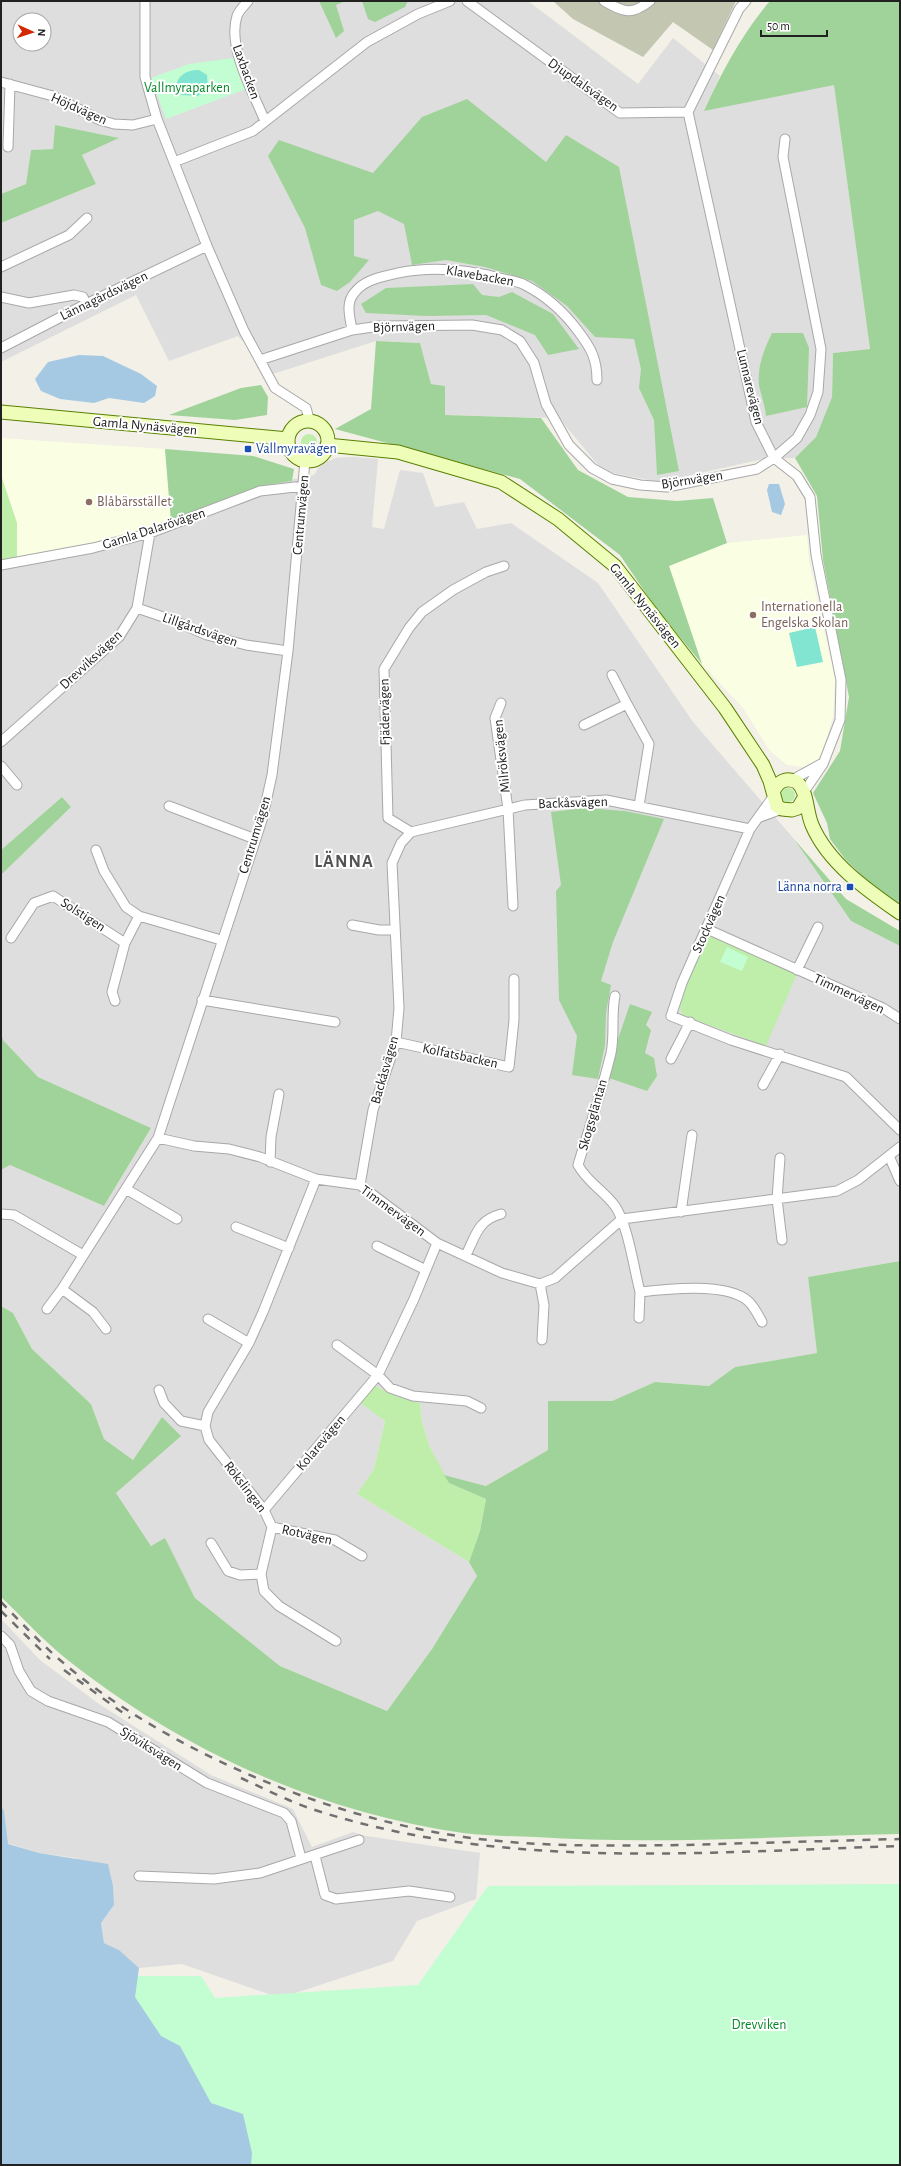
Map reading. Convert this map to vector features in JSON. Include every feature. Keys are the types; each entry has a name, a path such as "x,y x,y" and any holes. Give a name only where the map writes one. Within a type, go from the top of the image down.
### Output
{"street":[{"path":"145,1 145,77 157,119 207,246 244,331 275,388 306,408 310,422"},
{"name":"Laxbacken","path":"248,1 237,14 233,34 240,58 265,121"},
{"path":"174,162 254,131 367,42 418,14 450,1"},
{"name":"Djupdalsvägen","path":"467,1 620,113 688,112"},
{"path":"604,1 623,12 639,10 650,1"},
{"path":"688,112 739,8 746,1"},
{"path":"5,83 8,147"},
{"name":"Höjdvägen","path":"5,83 53,96 100,120 114,124 133,125 157,119"},
{"name":"Lunnarevägen","path":"688,112 756,422 774,458 797,476 810,497 816,555 841,680 840,720 823,764 804,795"},
{"name":"Björnvägen","path":"260,360 352,330 380,326 472,325 502,330 520,341 534,363 546,404 569,445 592,468 612,479 640,485 667,487 757,469 774,458 797,438 810,415 818,392 821,349 783,157 785,139"},
{"path":"1,267 69,235 87,218"},
{"name":"Lännagårdsvägen","path":"1,348 86,304 207,246"},
{"name":"Klavebacken","path":"352,330 348,306 354,293 365,283 419,269 447,268 484,274 522,284 549,301 568,318 588,344 597,365 597,380"},
{"path":"1,297 29,303 74,295 83,297 86,304"},
{"name":"Gamla Nynäsvägen","path":"1,412 288,440"},
{"path":"304,422 310,422 316,424 325,432 327,445 320,458 305,461 298,459 292,454 288,440 293,428 304,422"},
{"name":"Gamla Nynäsvägen","path":"327,445 398,452 501,482 558,520 615,566 725,708 752,748 768,776 777,806 787,810 812,825"},
{"name":"Centrumvägen","path":"47,1309 62,1289 158,1138 221,940 262,820 272,775 288,651 304,486 305,461"},
{"name":"Gamla Dalarövägen","path":"1,565 93,548 150,533 260,491 304,486"},
{"name":"Drevviksvägen","path":"1,742 119,637 137,608 150,533"},
{"name":"Fjädervägen","path":"411,832 388,818 384,669 409,628 422,612 453,590 486,572 504,566"},
{"name":"Lillgårdsvägen","path":"137,608 172,620 207,635 246,645 288,651"},
{"path":"612,675 649,744 639,806"},
{"name":"Milröksvägen","path":"500,704 495,718 508,809"},
{"path":"584,725 627,704"},
{"name":"Gamla Nynäsvägen","path":"752,748 789,780 802,786 812,825 827,850 855,880 900,913"},
{"path":"773,795 775,786 823,764"},
{"path":"1,766 17,785"},
{"name":"Stockvägen","path":"773,795 760,817 750,830 682,983 671,1016 690,1022 731,1040 780,1054 846,1077 900,1130"},
{"path":"760,817 798,808 804,795"},
{"name":"Backåsvägen","path":"360,1185 373,1110 396,1042 399,1008 394,930 392,863 401,843 411,832 525,805 606,800 750,830"},
{"path":"169,806 255,839"},
{"path":"508,809 513,906"},
{"path":"96,850 104,871 126,907 139,916 221,940"},
{"name":"Solstigen","path":"11,938 23,923 34,903 53,896 124,943"},
{"path":"115,1001 112,992 124,943 139,916"},
{"path":"352,925 379,930 394,930"},
{"name":"Timmervägen","path":"797,970 818,927"},
{"name":"Timmervägen","path":"707,929 883,1008 900,1019"},
{"name":"Kolfatsbacken","path":"396,1042 509,1067 514,1020 514,978"},
{"name":"Skogsgläntan","path":"615,996 612,1010 614,1031 611,1053 578,1165 583,1176 615,1206 622,1220 640,1292 640,1318"},
{"path":"202,1000 335,1022"},
{"path":"672,1059 690,1022"},
{"path":"763,1085 780,1054"},
{"path":"270,1162 271,1137 279,1094"},
{"path":"681,1212 692,1134"},
{"name":"Timmervägen","path":"158,1138 188,1145 229,1149 316,1179 360,1185 437,1243 466,1255 502,1273 540,1284"},
{"path":"542,1340 544,1305 540,1284 555,1278 622,1220 842,1189 858,1180 900,1147"},
{"path":"889,1156 900,1181"},
{"path":"780,1158 777,1199 782,1240"},
{"path":"159,1390 164,1403 182,1421 205,1426 208,1412 249,1343 316,1179"},
{"path":"126,1189 176,1219"},
{"path":"1,1214 14,1215 83,1255"},
{"path":"466,1255 481,1224 489,1217 501,1214"},
{"path":"236,1227 289,1248"},
{"name":"Kolarevägen","path":"264,1510 378,1375 437,1243"},
{"path":"377,1246 426,1270"},
{"path":"640,1292 694,1287 732,1294 748,1301 762,1322"},
{"path":"62,1289 93,1312 106,1328"},
{"path":"208,1319 249,1343"},
{"path":"337,1345 378,1375 390,1388 413,1396 467,1401 481,1408"},
{"name":"Rökslingan","path":"205,1426 209,1440 264,1510 272,1527 261,1574 264,1591 279,1606 336,1641"},
{"name":"Rotvägen","path":"272,1527 335,1540 362,1556"},
{"path":"211,1544 228,1571 240,1575 261,1574"},
{"name":"Sjöviksvägen","path":"1,1636 10,1645 19,1671 31,1691 48,1701 108,1722 207,1783 284,1813 291,1821 301,1858"},
{"path":"140,1876 214,1879 260,1873 301,1858 315,1856 359,1840"},
{"path":"315,1856 325,1895 336,1899 409,1891 450,1897"}],"shaded area":[{"path":"1,1 528,1 638,84 673,38 720,76 704,111 834,84 870,349 833,353 832,397 816,437 795,458 763,459 660,482 603,471 559,418 445,415 445,386 431,384 420,343 376,341 273,374 238,336 169,361 136,295 1,362 1,223 96,184 82,155 118,138 55,125 53,149 31,150 26,184 1,194"},
{"path":"553,1 736,1 713,50 673,22 643,57 573,19"},
{"path":"79,355 103,356 141,374 157,386 155,396 144,403 109,398 94,403 60,399 41,391 35,379 48,362"},
{"name":"Blåbärsstället","path":"1,438 165,449 171,522 144,533 17,558 17,523 1,475"},
{"name":"LÄNNA","path":"352,457 378,459 372,527 384,529 400,470 423,473 435,507 464,502 477,529 511,523 598,583 693,722 794,839 851,921 900,946 900,1261 808,1277 817,1353 735,1367 709,1386 655,1382 612,1401 548,1401 548,1450 486,1486 444,1475 429,1445 422,1422 420,1403 395,1396 374,1385 360,1402 385,1421 374,1469 357,1494 469,1562 477,1576 432,1649 387,1711 280,1666 195,1598 165,1539 151,1546 116,1493 180,1436 162,1417 133,1460 104,1439 91,1404 32,1349 13,1313 1,1306 1,1170 10,1165 104,1206 151,1128 38,1077 3,1040 1,1031 1,875 71,807 62,797 1,850 1,560 40,555 171,522 260,486 314,475 319,467 336,458"},
{"path":"769,484 779,484 785,504 781,515 772,512 767,490"},
{"name":"Internationella Engelska Skolan","path":"807,535 809,561 835,680 833,717 820,759 803,767 787,765 770,751 743,708 702,664 669,566 727,543"},
{"path":"1,1619 40,1660 99,1704 211,1775 293,1809 312,1847 353,1832 366,1836 480,1853 476,1899 417,1921 393,1961 280,1998 182,1964 139,1968 119,1950 104,1943 101,1923 114,1905 76,1858 39,1853 7,1843 4,1811 1,1805"},
{"path":"1,1805 4,1811 8,1844 39,1853 108,1864 113,1886 114,1905 101,1923 104,1943 119,1950 139,1968 135,1997 161,2036 180,2046 211,2103 243,2114 252,2153 251,2165 1,2165"}],"green space":[{"path":"319,1 346,1 336,5 344,31 336,38"},
{"path":"362,1 408,1 405,7 375,22 368,19"},
{"path":"770,1 900,1 900,906 868,882 845,859 830,839 827,823 813,793 840,751 849,697 823,560 817,496 795,458 816,437 832,397 833,353 870,349 834,85 704,111 733,53 750,26"},
{"name":"Vallmyraparken","path":"233,58 246,89 166,119 151,78 189,64"},
{"path":"199,70 207,75 208,88 198,96 181,95 176,88 178,80 187,72"},
{"path":"467,99 546,162 566,135 619,167 679,471 657,475 654,420 639,388 641,369 634,339 595,337 567,306 532,281 485,267 446,260 412,265 404,224 378,211 354,220 354,256 369,260 350,282 337,291 321,285 305,228 268,156 279,140 373,173 422,117"},
{"path":"55,125 119,138 82,155 96,184 1,223 1,194 26,184 31,150 53,149"},
{"path":"473,284 482,295 499,297 512,292 553,314 579,349 548,355 535,335 486,315 427,316 366,313 361,304 386,288"},
{"path":"772,333 803,333 809,348 807,407 766,416 759,385 759,372 764,352"},
{"path":"376,341 420,343 431,384 445,386 445,415 541,418 578,470 628,497 677,501 713,498 727,543 669,566 702,664 655,607 620,555 520,479 335,429 371,409"},
{"path":"261,385 268,397 267,415 235,420 169,415 241,388"},
{"path":"309,434 316,439 317,442 312,449 309,450 302,445 301,442 306,435"},
{"path":"165,449 253,456 294,469 292,481 260,486 171,522"},
{"path":"1,475 17,523 17,558 1,560"},
{"path":"815,627 823,662 797,667 789,633"},
{"path":"785,788 791,788 795,792 795,798 791,802 785,802 781,798 781,792"},
{"path":"62,797 71,807 1,875 1,850"},
{"path":"585,808 625,811 664,819 613,942 601,981 611,985 606,1013 605,1045 598,1079 572,1075 577,1036 559,1000 556,891 561,885 551,812"},
{"path":"794,839 846,899 900,931 900,946 851,921"},
{"path":"709,933 797,974 766,1046 682,1015 678,999"},
{"path":"727,947 748,957 742,971 720,962"},
{"path":"630,1004 652,1012 646,1025 651,1030 645,1053 654,1058 657,1076 647,1091 609,1078 618,1039"},
{"path":"1,1031 3,1040 38,1077 151,1128 104,1206 10,1165 1,1170"},
{"path":"900,1261 900,1834 672,1840 500,1836 463,1833 409,1823 355,1810 252,1772 202,1748 154,1720 108,1690 64,1657 1,1597 1,1306 13,1313 32,1349 91,1404 104,1439 133,1460 162,1417 181,1436 116,1493 151,1546 165,1538 195,1598 280,1666 387,1711 432,1649 477,1576 469,1562 480,1531 486,1499 449,1483 444,1475 486,1486 548,1450 548,1401 612,1401 655,1382 709,1386 735,1367 817,1353 808,1277"},
{"path":"374,1385 395,1396 420,1403 422,1422 429,1445 449,1483 486,1499 480,1531 469,1562 357,1494 374,1469 385,1421 359,1402"},
{"name":"Drevviken","path":"900,1884 900,2165 1,2165 131,1976 201,1976 215,1998 418,1985 488,1886"}],"railway":[{"path":"1,1602 45,1646 79,1676 142,1720 187,1745 232,1767 288,1791 375,1819 434,1832 518,1843 600,1846 900,1839"},
{"path":"1,1611 50,1659"},
{"path":"64,1670 130,1718"},
{"path":"241,1778 306,1807 386,1829 458,1842 531,1850 605,1853 679,1853 900,1846"}],"place":[{"name":"Vallmyravägen","path":"248,449"},
{"name":"Blåbärsstället","path":"89,502"},
{"name":"Internationella Engelska Skolan","path":"753,615"},
{"name":"Länna norra","path":"850,887"}],"district":[{"name":"LÄNNA","path":"344,862"}]}
